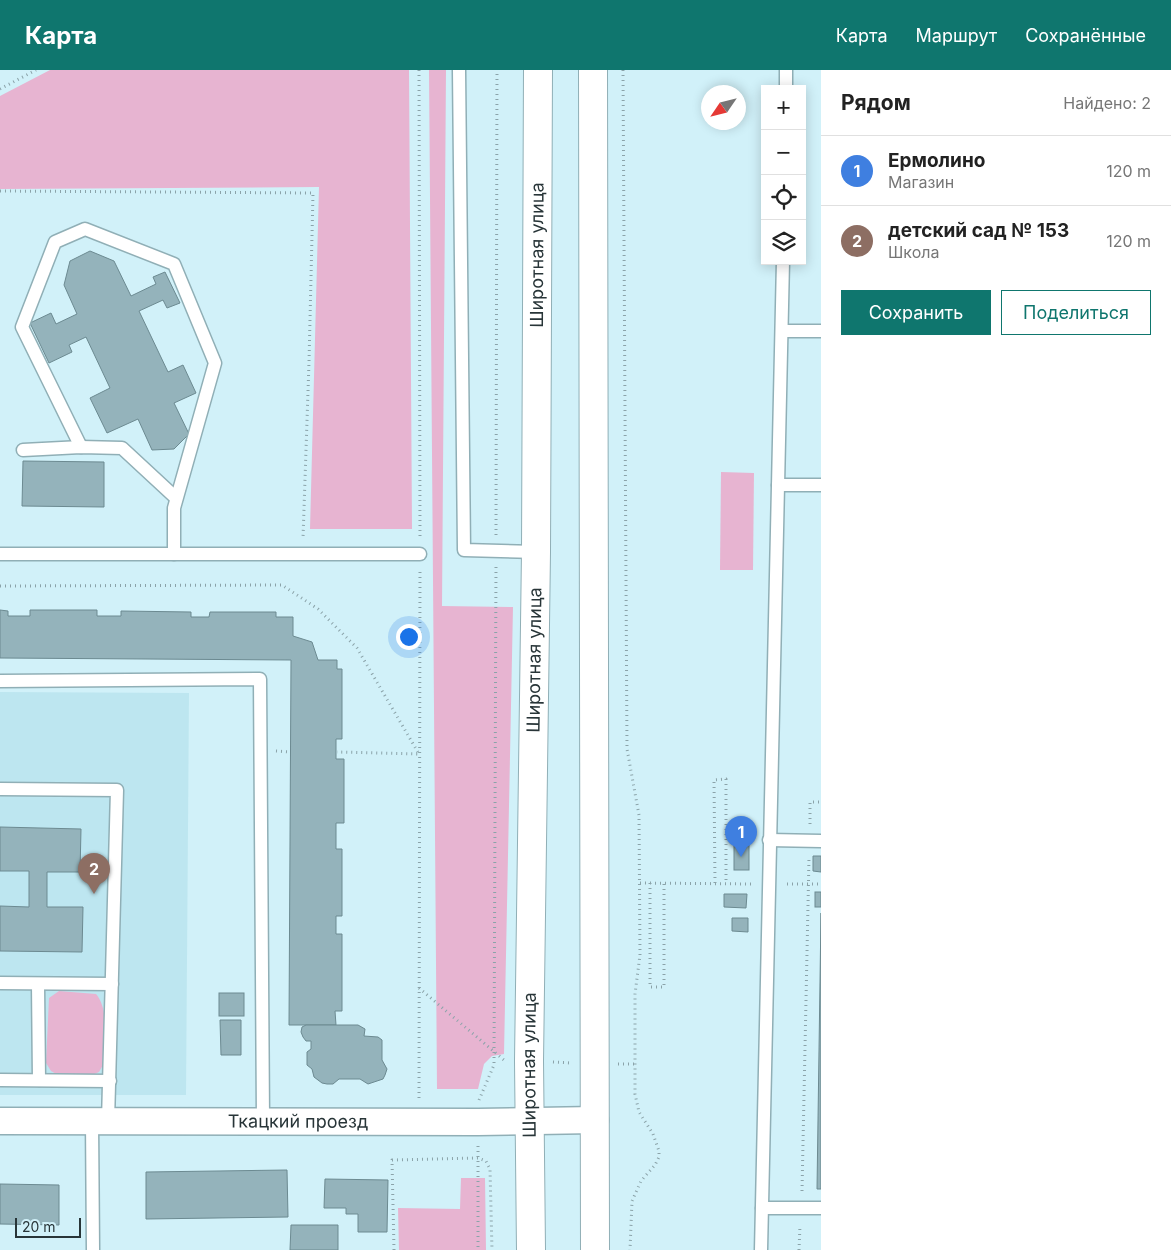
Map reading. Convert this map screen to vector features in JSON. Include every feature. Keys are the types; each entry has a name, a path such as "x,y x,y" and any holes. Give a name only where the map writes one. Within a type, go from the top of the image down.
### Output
{"main road":[{"name":"Широтная улица","path":"530,1250 538,70"},
{"path":"593,70 595,1250"}],"street":[{"name":"Ткацкий проезд","path":"0,1121 595,1120"}],"lane":[{"path":"459,70 464,550 536,552"},
{"path":"786,70 786,85"},
{"path":"80,447 22,327 55,242 85,229 174,264 215,363 176,498 174,508 174,554"},
{"path":"761,1250 783,265"},
{"path":"782,331 821,331"},
{"path":"23,450 80,447 122,448 176,498"},
{"path":"778,485 821,485"},
{"path":"0,554 420,554"},
{"path":"0,681 260,679 263,1120"},
{"path":"0,789 117,790 110,1081 100,1121 93,1250"},
{"path":"769,840 821,842"},
{"path":"0,983 112,984"},
{"path":"38,984 39,1080"},
{"path":"0,1080 110,1081"},
{"path":"762,1208 821,1208"}],"path":[{"path":"0,89 36,70"},
{"path":"419,70 419,1102"},
{"path":"478,1102 494,1065 497,70"},
{"path":"623,70 627,749 639,815 640,884 640,955 635,994 635,1094 639,1112 653,1134 659,1151 659,1157 655,1165 641,1181 632,1201 630,1250"},
{"path":"0,191 313,193 302,554"},
{"path":"0,586 282,584 318,609 357,648 420,754"},
{"path":"337,752 420,754"},
{"path":"640,884 726,883 726,780 714,780 715,883"},
{"path":"650,883 650,987 664,987 664,884"},
{"path":"799,1250 808,884"},
{"path":"419,988 504,1060 512,1061"},
{"path":"394,1250 392,1160 478,1158 486,1161 490,1169 492,1250"},
{"path":"478,1158 478,1250"}],"shaded area":[{"path":"50,70 409,70 412,529 310,529 319,187 0,189 0,96"},
{"path":"429,70 446,70 442,606 513,607 504,1054 492,1056 484,1064 478,1089 437,1089"},
{"path":"721,472 754,473 753,570 720,570"},
{"path":"0,692 189,693 186,1095 0,1095"},
{"path":"59,991 96,994 100,1001 105,1018 105,1028 103,1065 99,1072 92,1075 58,1075 51,1071 46,1063 49,998"},
{"path":"461,1178 485,1178 486,1250 399,1250 398,1208 460,1209"}],"building":[{"path":"90,251 114,261 131,296 156,284 153,277 165,272 180,303 167,308 163,300 139,311 168,372 183,365 196,393 174,403 189,434 174,449 152,450 138,419 107,433 90,398 110,388 86,337 69,345 72,352 49,363 30,323 51,313 56,324 77,314 64,285 70,261"},
{"path":"23,461 104,462 104,507 22,506"},
{"path":"0,610 8,611 8,616 30,616 30,610 97,610 97,616 121,616 121,611 191,612 191,617 209,617 210,612 276,612 276,617 293,617 293,636 312,642 318,660 337,660 337,669 342,669 342,739 336,739 336,759 344,759 344,823 336,823 336,849 342,849 342,916 336,916 336,934 342,934 342,1011 335,1011 336,1025 289,1025 291,660 0,658"},
{"path":"0,827 81,829 80,872 47,872 47,907 83,907 82,952 0,951 0,906 29,907 29,871 0,871"},
{"path":"734,844 749,844 749,870 734,870"},
{"path":"813,856 821,856 821,872 813,871"},
{"path":"815,892 821,892 821,907 815,907"},
{"path":"724,894 747,894 746,908 724,907"},
{"path":"821,913 821,1189 817,1189"},
{"path":"732,918 748,918 748,932 732,931"},
{"path":"219,993 244,993 244,1016 219,1016"},
{"path":"220,1020 241,1020 241,1055 221,1055"},
{"path":"306,1025 358,1025 365,1029 364,1036 378,1037 382,1040 382,1060 387,1069 383,1079 368,1084 360,1079 339,1079 333,1084 322,1083 314,1077 312,1069 307,1065 307,1052 311,1049 311,1041 306,1041 301,1032 302,1027"},
{"path":"287,1170 288,1217 146,1219 146,1172"},
{"path":"325,1179 388,1180 387,1232 358,1232 358,1214 346,1214 346,1208 324,1208"},
{"path":"0,1184 59,1185 59,1225 0,1224"},
{"path":"291,1225 338,1225 338,1250 290,1250"}],"place":[{"name":"Ермолино","path":"741,857"},
{"name":"детский сад № 153","path":"94,894"}]}
